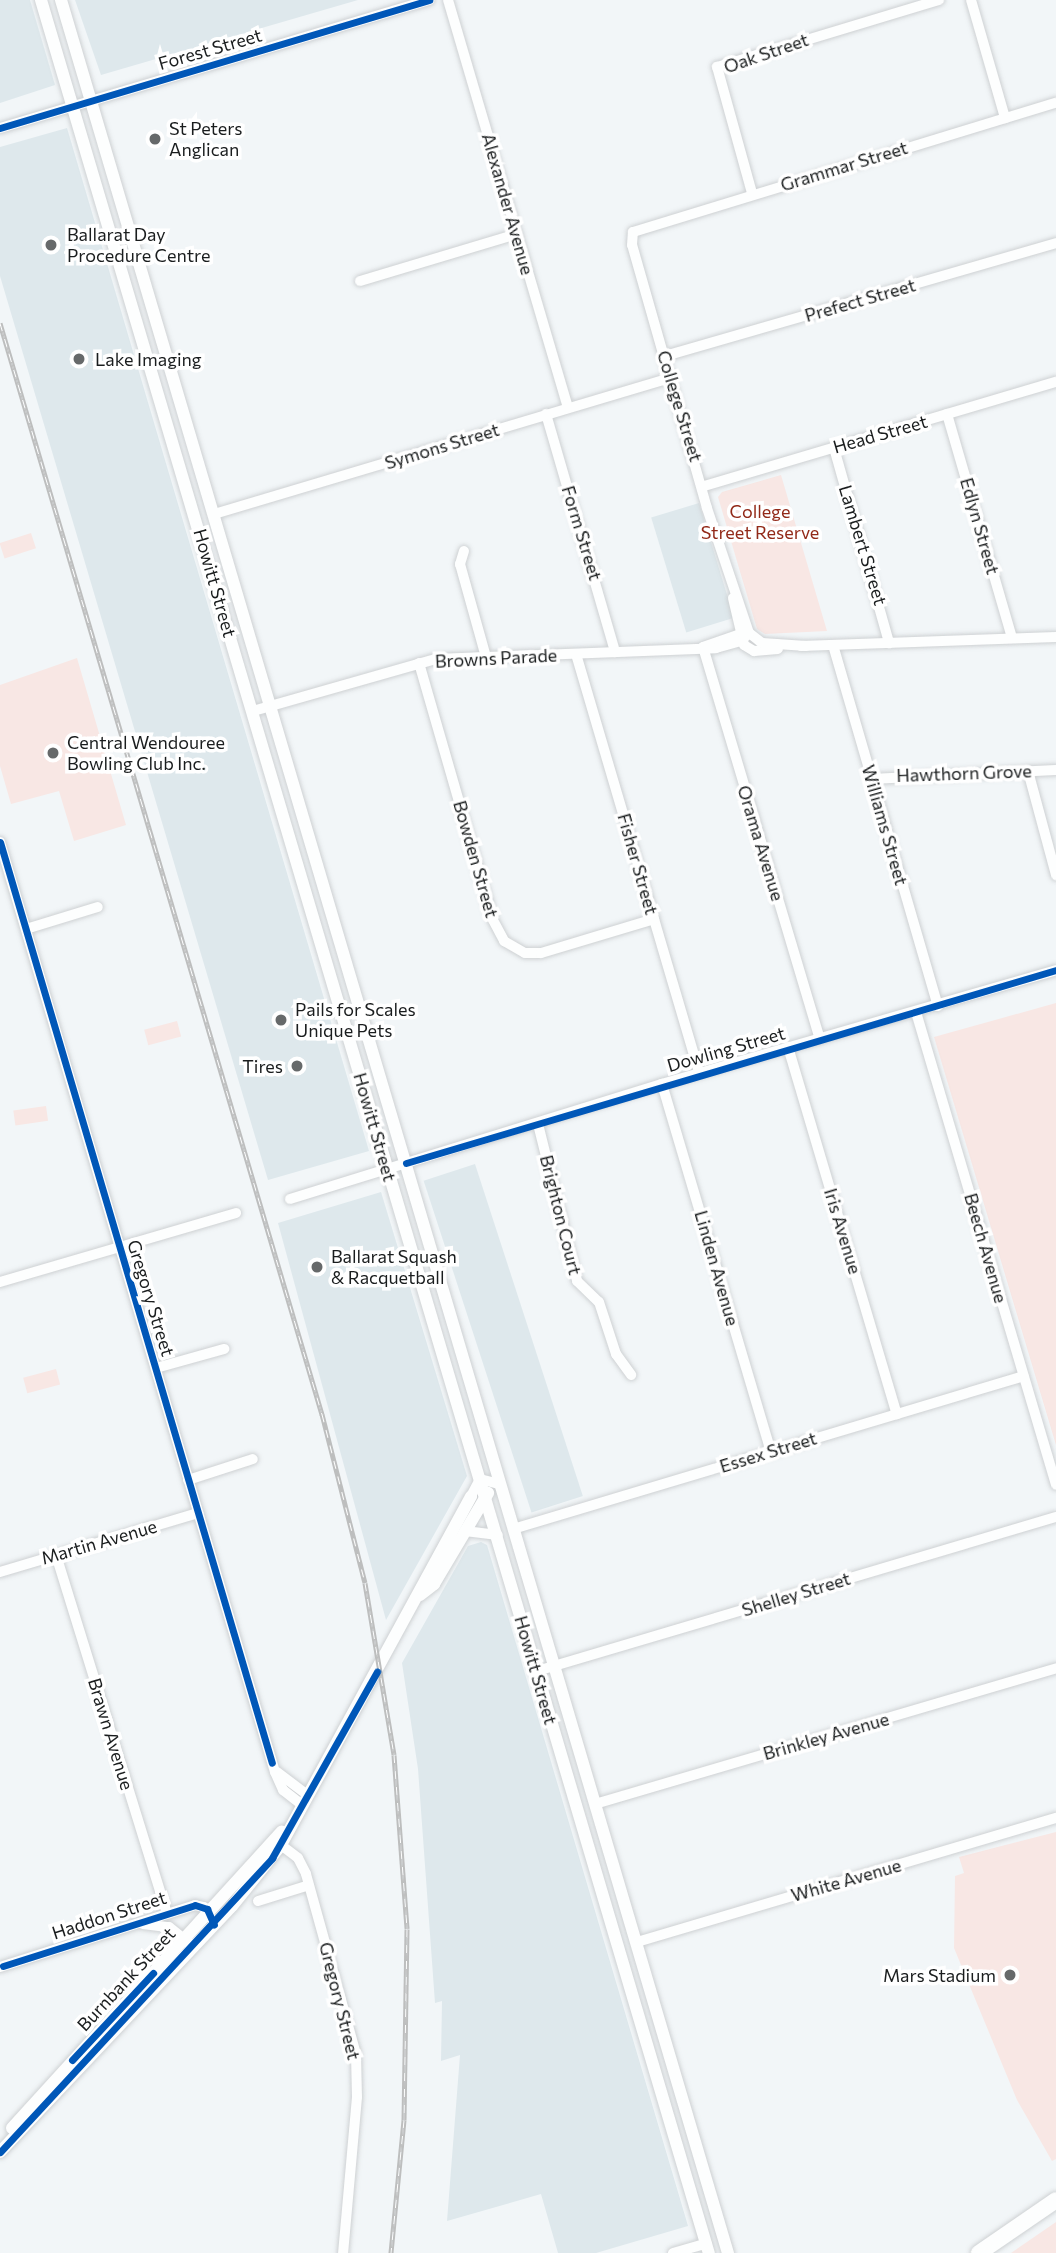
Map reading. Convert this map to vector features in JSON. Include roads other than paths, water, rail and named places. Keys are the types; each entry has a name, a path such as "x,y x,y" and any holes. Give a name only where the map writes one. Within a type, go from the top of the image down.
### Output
{"highway":[{"path":"979,2253 1056,2200"}],"main road":[{"name":"Howitt Street","path":"41,0 708,2248"},
{"name":"Howitt Street","path":"61,0 727,2253"},
{"path":"449,1371 465,1366"},
{"name":"Burnbank Street","path":"420,1595 434,1584 485,1496 499,1483"},
{"name":"Burnbank Street","path":"0,2141 281,1845 420,1595 471,1496"},
{"name":"Burnbank Street","path":"212,1919 304,1800"},
{"name":"Burnbank Street","path":"0,2152 189,1943"}],"street":[{"name":"Forest Street","path":"0,128 429,0"},
{"name":"Alexander Avenue","path":"448,0 568,408"},
{"name":"Oak Street","path":"752,193 714,66 939,0"},
{"path":"971,0 1005,118"},
{"name":"Grammar Street","path":"633,232 752,193 1056,103"},
{"name":"College Street","path":"633,232 632,245 704,486 743,636"},
{"path":"360,281 516,234"},
{"name":"Prefect Street","path":"665,356 1056,243"},
{"name":"Symons Street","path":"214,514 671,378"},
{"name":"Head Street","path":"704,486 1056,382"},
{"name":"Form Street","path":"546,414 615,652"},
{"name":"Edlyn Street","path":"947,414 1012,638"},
{"name":"Lambert Street","path":"834,448 888,643"},
{"path":"464,551 460,564 486,657"},
{"path":"743,636 754,651 806,646 1056,637"},
{"name":"Browns Parade","path":"253,711 419,663 486,657 704,647 743,636"},
{"name":"Williams Street","path":"833,645 938,1006"},
{"name":"Orama Avenue","path":"704,647 820,1038"},
{"name":"Fisher Street","path":"576,654 699,1073"},
{"name":"Bowden Street","path":"419,663 493,920 504,941 525,953 541,953 654,919"},
{"name":"Hawthorn Grove","path":"871,779 1056,770"},
{"path":"1028,771 1056,875"},
{"name":"Gregory Street","path":"0,842 272,1763 281,1787 304,1800"},
{"path":"26,929 98,907"},
{"name":"Dowling Street","path":"290,1199 662,1084 1056,970"},
{"name":"Beech Avenue","path":"916,1012 1056,1485"},
{"name":"Iris Avenue","path":"788,1047 897,1414"},
{"name":"Linden Avenue","path":"662,1084 771,1452"},
{"name":"Brighton Court","path":"538,1124 577,1281 598,1301 616,1354 631,1374"},
{"path":"0,1282 236,1213"},
{"path":"156,1368 224,1349"},
{"name":"Essex Street","path":"513,1529 1024,1376"},
{"path":"188,1480 253,1459"},
{"path":"480,1479 499,1483"},
{"name":"Burnbank Street","path":"471,1496 480,1479"},
{"name":"Martin Avenue","path":"0,1572 198,1514"},
{"name":"Shelley Street","path":"537,1671 1056,1517"},
{"path":"465,1531 498,1535"},
{"name":"Brawn Avenue","path":"56,1555 167,1913"},
{"name":"Brinkley Avenue","path":"596,1804 1056,1668"},
{"name":"White Avenue","path":"637,1942 1056,1818"},
{"name":"Gregory Street","path":"281,1845 298,1858 309,1885 349,2020 357,2067 343,2253"},
{"path":"258,1901 309,1885"},
{"name":"Haddon Street","path":"1,1966 197,1905 212,1919"},
{"name":"Haddon Street","path":"133,1925 169,1927 189,1943"},
{"path":"673,2253 708,2248"}],"railway":[{"path":"0,323 322,1414 365,1583 394,1755 407,1929 404,2120 391,2253"}],"place":[{"name":"St Peters Anglican","path":"155,139"},
{"name":"Ballarat Day Procedure Centre","path":"51,245"},
{"name":"Lake Imaging","path":"79,359"},
{"name":"Central Wendouree Bowling Club Inc.","path":"53,753"},
{"name":"Pails for Scales Unique Pets","path":"281,1020"},
{"name":"Tires","path":"297,1066"},
{"name":"Ballarat Squash & Racquetball","path":"317,1267"},
{"name":"Mars Stadium","path":"1010,1975"}],"park label":[{"name":"College Street Reserve","path":"760,522"}]}
